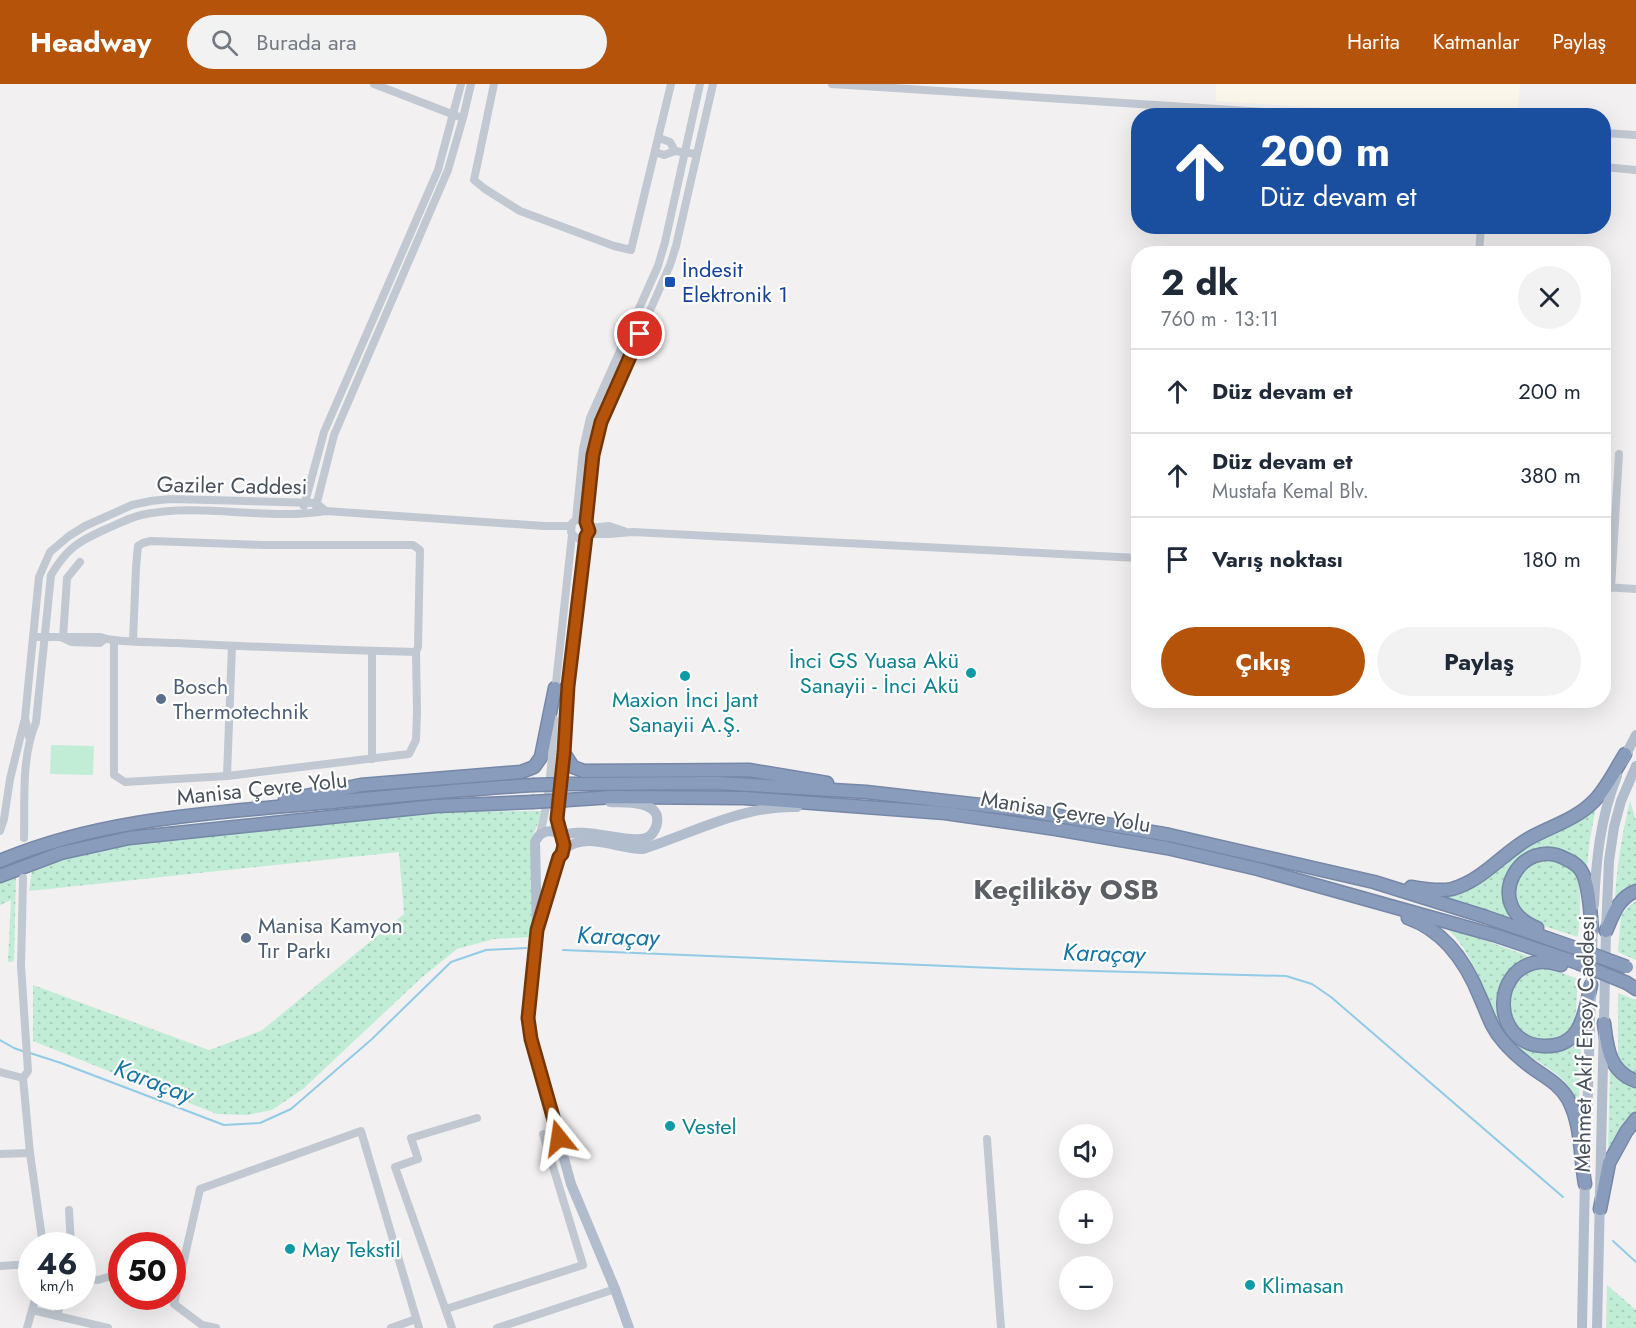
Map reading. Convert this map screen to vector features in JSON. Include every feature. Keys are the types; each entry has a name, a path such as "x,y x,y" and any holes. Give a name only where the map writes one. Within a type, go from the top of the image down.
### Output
{"highway":[{"path":"214,813 362,785 521,772 534,766 542,758 555,688"},
{"path":"564,753 573,766 584,771 749,770 825,782 866,792"},
{"path":"1374,882 1387,882 1429,890 1450,889 1466,883 1512,849 1581,813 1596,799 1625,754"},
{"name":"Manisa Çevre Yolu","path":"0,861 27,850 84,833 128,824 214,813 428,792 533,785 717,783 866,792 1024,810 1169,835 1374,882 1578,949"},
{"name":"Manisa Çevre Yolu","path":"0,876 61,853 153,835 436,806 613,797 744,798 945,813 1167,848 1258,868 1494,934 1578,963 1633,987"},
{"path":"1592,929 1586,886 1582,872 1574,863 1549,853 1528,859 1519,867 1512,879 1509,892 1510,902 1514,912 1527,924 1564,939 1578,949 1633,969"},
{"path":"1606,931 1620,902 1636,891"},
{"path":"1369,900 1392,912 1420,922 1439,935 1454,950 1470,972 1489,1021 1502,1040 1518,1057 1554,1082 1567,1097 1577,1119 1585,1184"},
{"path":"1578,963 1562,965 1547,961 1536,962 1523,968 1511,978 1505,990 1503,1006 1506,1020 1514,1033 1524,1041 1551,1046 1563,1043 1573,1037 1580,1025 1591,985"},
{"path":"1604,1023 1611,1059 1619,1071 1627,1078 1636,1081"},
{"path":"1599,1209 1609,1163 1636,1119"}],"main road":[{"name":"Mehmet Akif Ersoy Caddesi","path":"1581,1328 1596,859 1609,795 1625,754 1636,735"},
{"name":"Mehmet Akif Ersoy Caddesi","path":"1597,1328 1609,861 1621,801 1636,766"},
{"path":"561,836 567,833 591,832 643,840 650,836 655,828 656,813 650,807 641,804 583,800"},
{"path":"536,851 542,859 550,861 571,844 582,840 643,849 742,814 768,808 860,808"},
{"path":"537,930 564,845 561,836 553,831 540,834 535,842 537,930 528,1018 531,1039 571,1184 629,1328"},
{"path":"1584,1208 1599,1209"}],"street":[{"path":"374,84 463,118"},
{"path":"303,514 304,502 324,432 438,170 461,84"},
{"path":"315,513 334,435 448,170 471,84"},
{"path":"494,84 474,180 520,211 614,246 631,250 671,84"},
{"path":"540,834 546,813 551,770 555,688 583,448 590,418 658,266 667,231 680,151 700,84"},
{"path":"561,836 557,819 568,686 587,530 593,455 601,422 676,246 713,84"},
{"path":"832,84 1200,108"},
{"path":"1611,133 1636,135"},
{"path":"658,138 670,142 680,151"},
{"path":"655,152 664,155 680,151 696,154"},
{"path":"1611,168 1636,170"},
{"path":"1611,564 1619,454"},
{"name":"Gaziler Caddesi","path":"30,738 25,718 39,577 50,552 69,536 85,526 132,505 170,499 304,502 316,503 326,511"},
{"name":"Gaziler Caddesi","path":"24,838 25,773 30,738 36,722 51,575 61,557 84,538 138,516 177,511 303,514 326,511 572,528"},
{"path":"572,528 581,520 587,530 609,534 625,531 1131,558"},
{"path":"572,528 580,539 587,530"},
{"path":"114,640 114,775 125,782 227,776 410,754 417,740 416,652 418,647 420,549 412,545 264,545 151,541 143,543 138,546 136,567 134,641"},
{"path":"63,638 67,578 80,562"},
{"path":"1611,587 1636,589"},
{"path":"33,637 100,637 114,640 232,646 416,652"},
{"path":"227,776 232,646"},
{"path":"372,651 372,759"},
{"path":"0,831 25,718"},
{"path":"23,878 21,966 26,1032 30,1154 41,1232"},
{"path":"0,1072 26,1075"},
{"path":"453,1328 395,1167 417,1159 411,1138 477,1118"},
{"path":"216,1328 202,1325 174,1304 200,1189 361,1131 419,1328"},
{"path":"446,1309 583,1265 543,1134"},
{"path":"987,1140 1001,1328"},
{"path":"0,1154 30,1154"},
{"path":"69,1210 70,1232"},
{"path":"0,1266 18,1265"},
{"path":"96,1280 108,1277"},
{"path":"497,1328 615,1289"},
{"path":"27,1328 32,1310 108,1328"},
{"path":"57,1316 59,1310"},
{"path":"391,1328 416,1319"}],"shaded area":[{"path":"1216,84 1520,84 1518,108 1328,108 1216,101"}],"green space":[{"path":"51,745 94,746 93,775 50,774"},
{"path":"1630,801 1636,821 1636,886 1627,889 1615,898 1620,849"},
{"path":"1596,807 1587,867 1564,850 1551,848 1535,850 1505,898 1512,920 1438,895 1471,888 1511,853 1578,822"},
{"path":"543,811 532,838 536,897 530,937 494,939 457,949 421,978 303,1089 272,1110 247,1115 217,1114 33,1041 33,985 209,1050 261,1031 404,914 399,852 29,891 32,870 65,859 137,843 435,812"},
{"path":"1552,859 1569,865 1579,882 1578,937 1534,923 1515,905 1516,885 1520,871 1531,863"},
{"path":"16,874 14,960 8,962 11,900 0,905 0,883"},
{"path":"1636,901 1636,960 1618,952 1621,916"},
{"path":"1445,926 1531,957 1517,966 1500,990 1520,1043 1571,1043 1581,1036 1579,1104 1561,1078 1521,1050 1505,1034 1496,1019 1470,959"},
{"path":"1545,966 1578,979 1573,1024 1561,1036 1542,1040 1525,1035 1518,1028 1512,1019 1510,998 1513,988 1527,971"},
{"path":"1618,993 1636,1000 1636,1075 1630,1073 1618,1058"},
{"path":"1610,1070 1624,1082 1636,1087 1636,1111 1617,1136 1608,1153"},
{"path":"1607,1285 1636,1310 1636,1328 1606,1328"}],"waterway":[{"name":"Karaçay","path":"30,1053 224,1125 260,1123 291,1109 372,1039 451,962 486,950 526,948"},
{"name":"Karaçay","path":"563,950 1020,969 1286,976 1312,984 1331,997 1563,1197"},
{"name":"Karaçay","path":"0,1040 25,1052"},
{"name":"Karaçay","path":"1613,1241 1636,1262"}],"place":[{"name":"İndesit Elektronik 1","path":"670,282"},
{"name":"İnci GS Yuasa Akü Sanayii - İnci Akü","path":"971,673"},
{"name":"Maxion İnci Jant Sanayii A.Ş.","path":"685,676"},
{"name":"Bosch Thermotechnik","path":"161,699"},
{"name":"Manisa Kamyon Tır Parkı","path":"246,938"},
{"name":"Vestel","path":"670,1126"},
{"name":"May Tekstil","path":"290,1249"},
{"name":"Klimasan","path":"1250,1285"}],"district":[{"name":"Keçiliköy OSB","path":"1066,889"}],"route":[{"path":"559,1138 531,1039 528,1018 532,973 537,930 559,857 564,849 557,819 568,686 586,536 589,531 586,522 593,455 601,422 640,334"}]}
